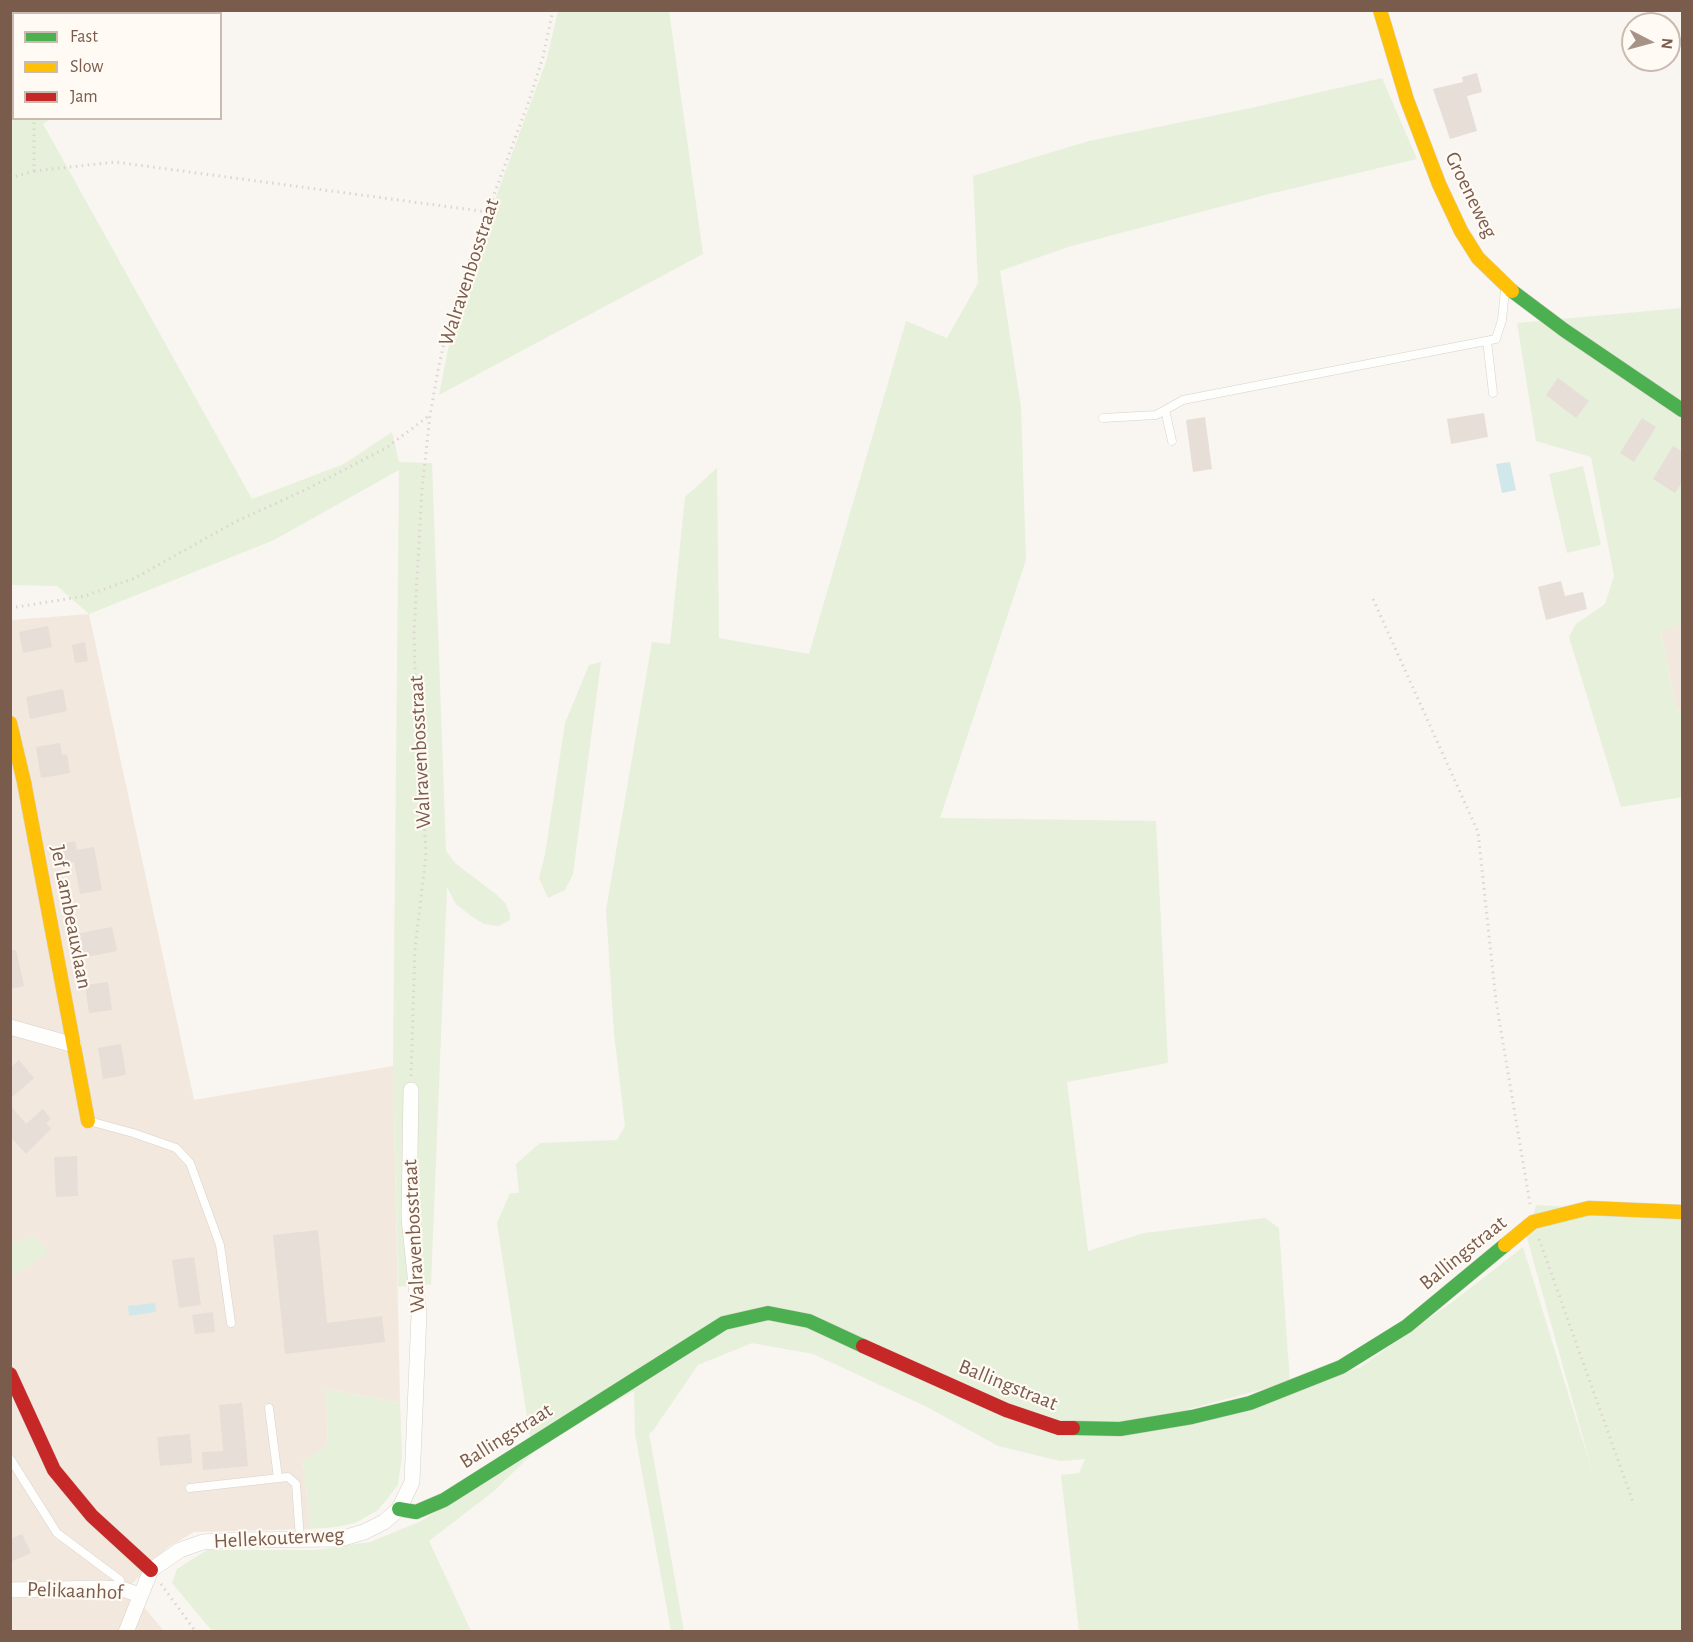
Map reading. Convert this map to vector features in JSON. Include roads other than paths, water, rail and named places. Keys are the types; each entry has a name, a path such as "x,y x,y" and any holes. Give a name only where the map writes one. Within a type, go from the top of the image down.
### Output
{"street":[{"name":"Groeneweg","path":"1380,10 1407,100 1439,184 1461,231 1478,258 1505,285 1564,330 1683,410"},
{"name":"Jef Lambeauxlaan","path":"10,723 88,1120"},
{"path":"10,1026 74,1045"},
{"name":"Walravenbosstraat","path":"399,1509 412,1482 419,1314 409,1218 411,1090"},
{"name":"Ballingstraat","path":"399,1509 416,1512 444,1500 724,1323 768,1313 809,1321 1006,1410 1059,1428 1120,1429 1192,1417 1250,1403 1341,1367 1407,1326 1533,1222 1588,1208 1683,1212"},
{"path":"10,1374 54,1470 92,1516 151,1570 126,1632"},
{"name":"Hellekouterweg","path":"151,1570 180,1550 203,1542 340,1539 364,1532 384,1522 399,1509"},
{"name":"Pelikaanhof","path":"10,1590 122,1589 140,1595"}],"lane":[{"path":"1103,418 1156,415 1183,400 1496,339 1502,320 1505,285"},
{"path":"1488,341 1494,393"},
{"path":"1166,410 1172,441"},
{"path":"88,1120 176,1148 190,1163 220,1245 231,1323"},
{"path":"269,1408 278,1478"},
{"path":"11,1460 57,1533 120,1580 122,1589"},
{"path":"190,1488 288,1477 296,1484 300,1539"}],"water":[{"path":"1510,462 1516,490 1502,493 1496,464"},
{"path":"155,1303 156,1312 129,1316 128,1306"}]}
